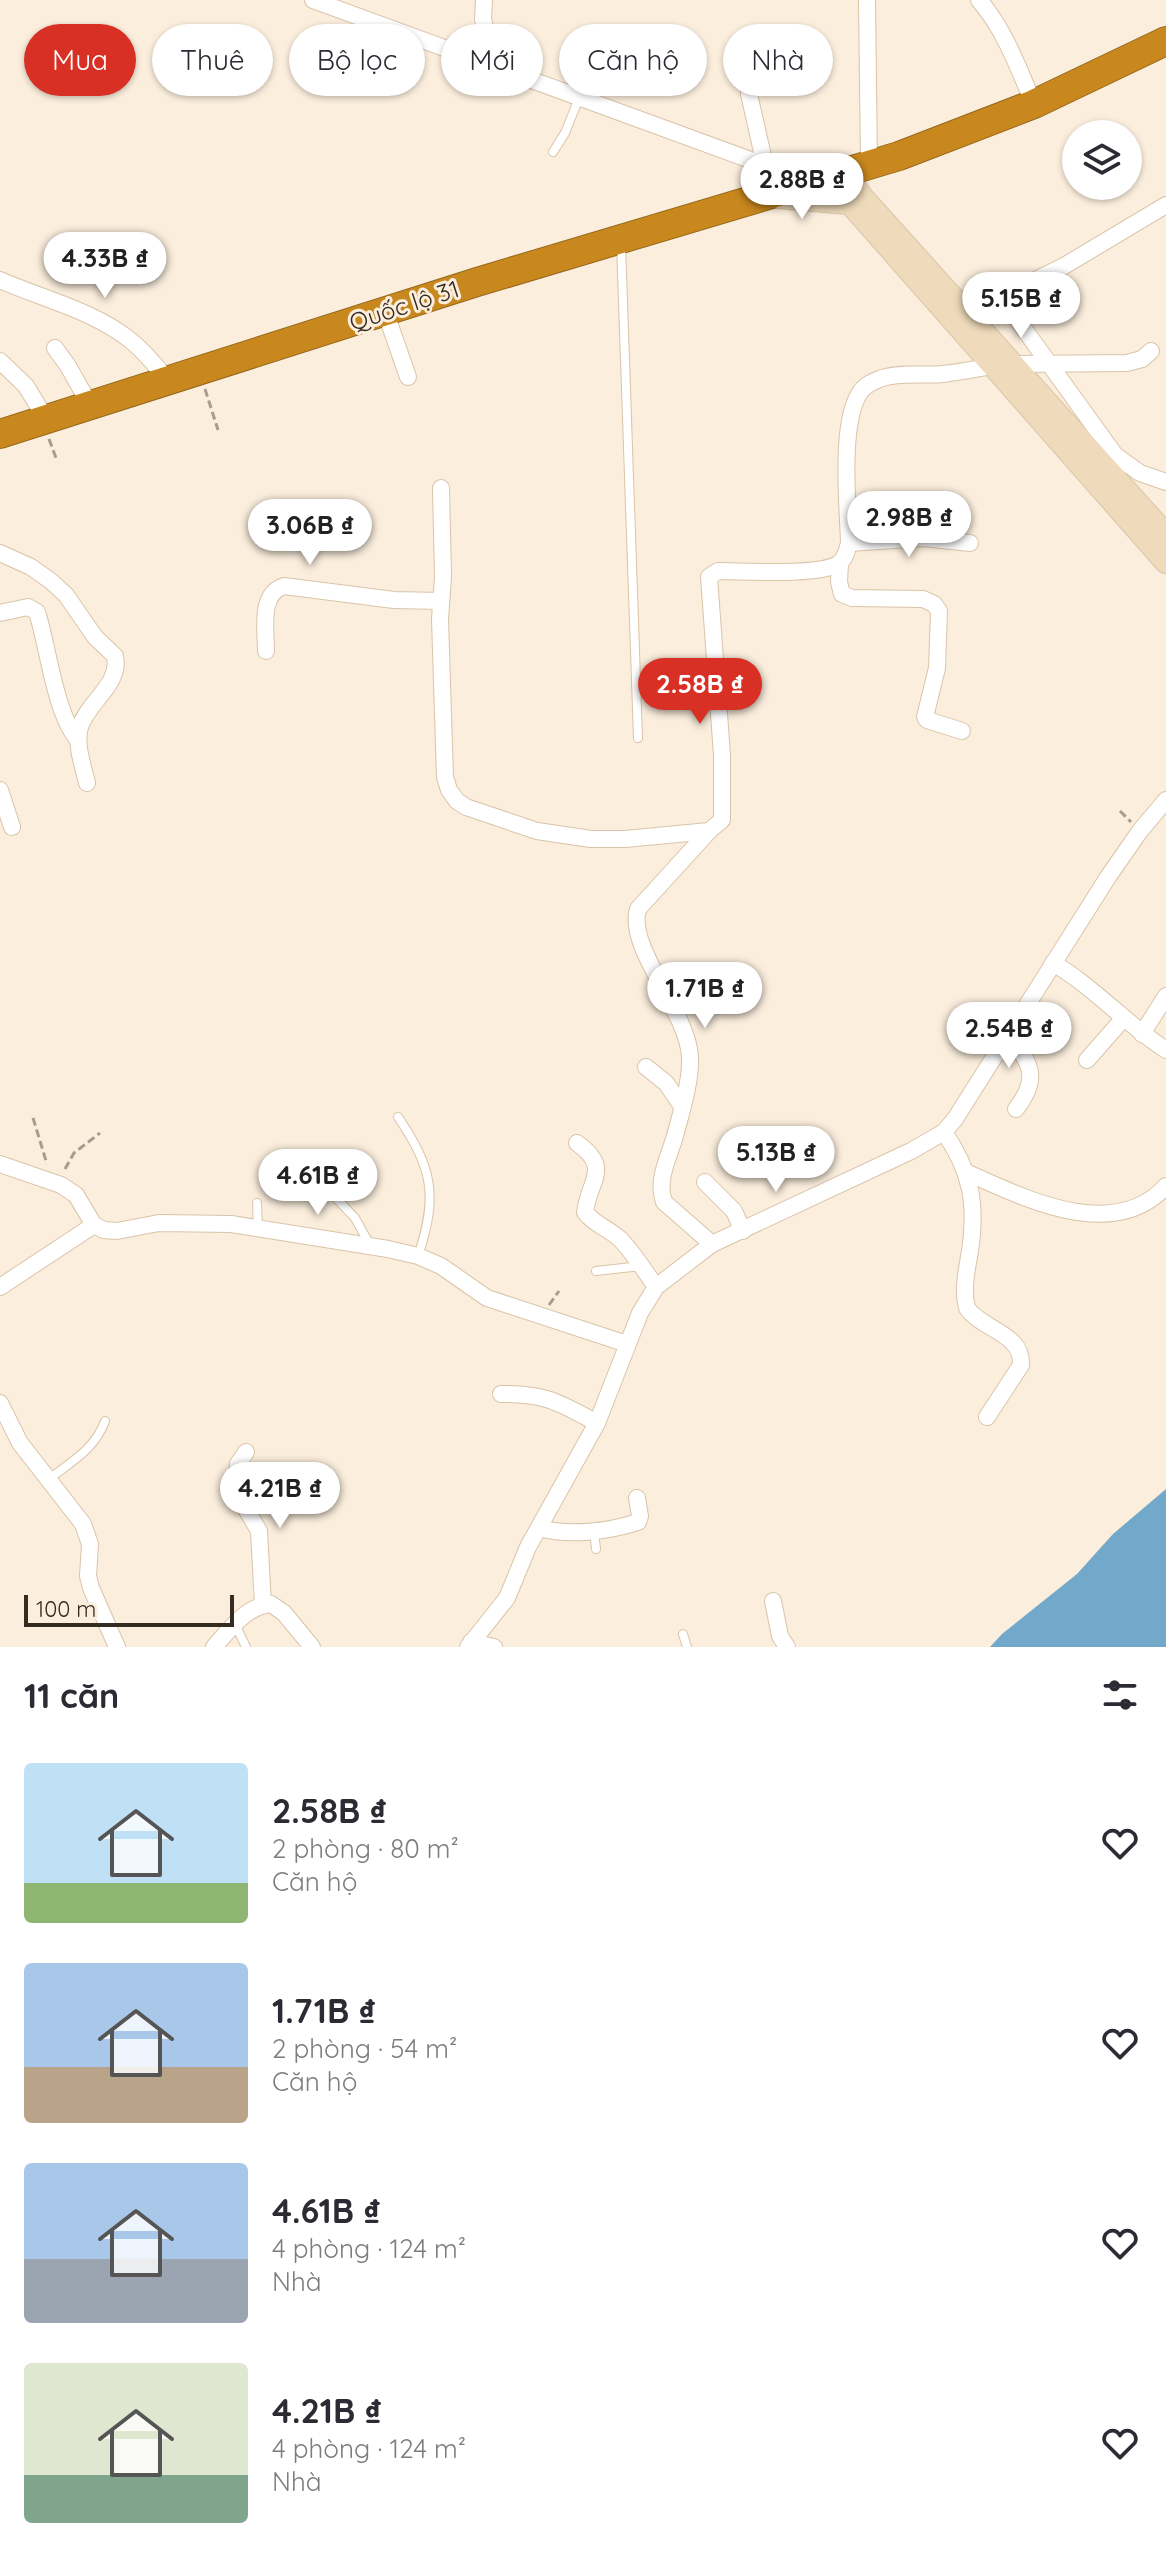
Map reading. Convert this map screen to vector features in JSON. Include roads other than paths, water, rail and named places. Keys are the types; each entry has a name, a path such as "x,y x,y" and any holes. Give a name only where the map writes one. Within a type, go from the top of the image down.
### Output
{"highway":[{"name":"Quốc lộ 31","path":"1,429 46,419 385,311 899,156 1034,104 1166,41"}],"street":[{"path":"313,0 441,46"},
{"path":"867,0 837,174 855,200 1002,365 1166,562"},
{"path":"979,0 993,16 1034,104"},
{"path":"481,2 484,24"},
{"path":"543,84 765,165 837,174"},
{"path":"749,96 765,165"},
{"path":"855,200 871,178 899,156"},
{"path":"761,196 855,200"},
{"path":"1166,205 1064,266 1001,297 1115,455 1140,473 1166,482"},
{"path":"0,280 113,328 140,349 168,380"},
{"path":"385,311 408,377"},
{"path":"55,348 90,405"},
{"path":"712,1244 664,1202 661,1192 690,1057 686,1037 639,939 635,919 638,909 722,820 722,755 709,577 718,571 792,571 829,568 840,563 849,543 846,453 854,406 861,390 884,377 1049,362 1127,363 1142,359 1151,351"},
{"path":"0,361 26,386 46,419"},
{"path":"1002,365 1166,535"},
{"path":"441,488 445,777 457,801 466,807 537,831 591,839 709,831"},
{"path":"849,543 924,538 970,543"},
{"path":"0,553 31,567 52,582 66,595 95,637 115,656 115,674 84,719 78,740 87,783"},
{"path":"840,563 842,594 852,598 923,599 934,604 939,611 937,668 925,717 962,731"},
{"path":"266,651 269,597 274,589 284,586 394,600 441,601"},
{"path":"0,613 28,607 37,612 63,710 78,740"},
{"path":"0,790 12,827"},
{"path":"469,1645 507,1598 528,1547 597,1423 640,1313 656,1287 712,1244 911,1151 944,1132 1140,831 1166,800"},
{"path":"1053,963 1073,975 1123,1019 1166,1050"},
{"path":"1142,1034 1166,996"},
{"path":"1087,1060 1123,1019"},
{"path":"1008,1034 1031,1069 1031,1083 1016,1109"},
{"path":"646,1067 666,1083 681,1105"},
{"path":"944,1132 968,1173 972,1196 972,1237 965,1285 967,1308 982,1323 1009,1338 1022,1354 1021,1365 987,1417"},
{"path":"577,1143 595,1159 597,1171 585,1212 587,1217 605,1226 620,1239 656,1287"},
{"path":"0,1164 55,1182 76,1195 94,1225 104,1230 117,1231 159,1223 231,1224 418,1256 441,1266 487,1298 627,1344"},
{"path":"968,1173 1023,1196 1089,1215 1145,1205 1166,1186"},
{"path":"705,1182 734,1211 743,1231"},
{"path":"0,1287 94,1225"},
{"path":"501,1394 539,1395 597,1423"},
{"path":"0,1403 20,1443 88,1534 91,1588 117,1647"},
{"path":"246,1452 238,1464 237,1474 242,1502 259,1531 263,1605"},
{"path":"539,1528 556,1533 594,1531 638,1522 637,1498"},
{"path":"773,1601 780,1636 787,1647"},
{"path":"214,1647 235,1623 263,1605 271,1604 284,1613 312,1647"},
{"path":"469,1645 494,1647"}],"lane":[{"path":"553,152 580,97"},
{"path":"621,239 638,738"},
{"path":"398,1117 428,1172 431,1208 418,1256"},
{"path":"335,1197 355,1218 370,1246"},
{"path":"257,1203 258,1228"},
{"path":"596,1271 642,1266"},
{"path":"49,1479 92,1446 100,1437 105,1421"},
{"path":"594,1531 596,1549"},
{"path":"235,1623 246,1647"},
{"path":"683,1634 687,1647"}],"water":[{"path":"1166,1489 1166,1647 990,1647 1077,1574 1113,1534"}]}
